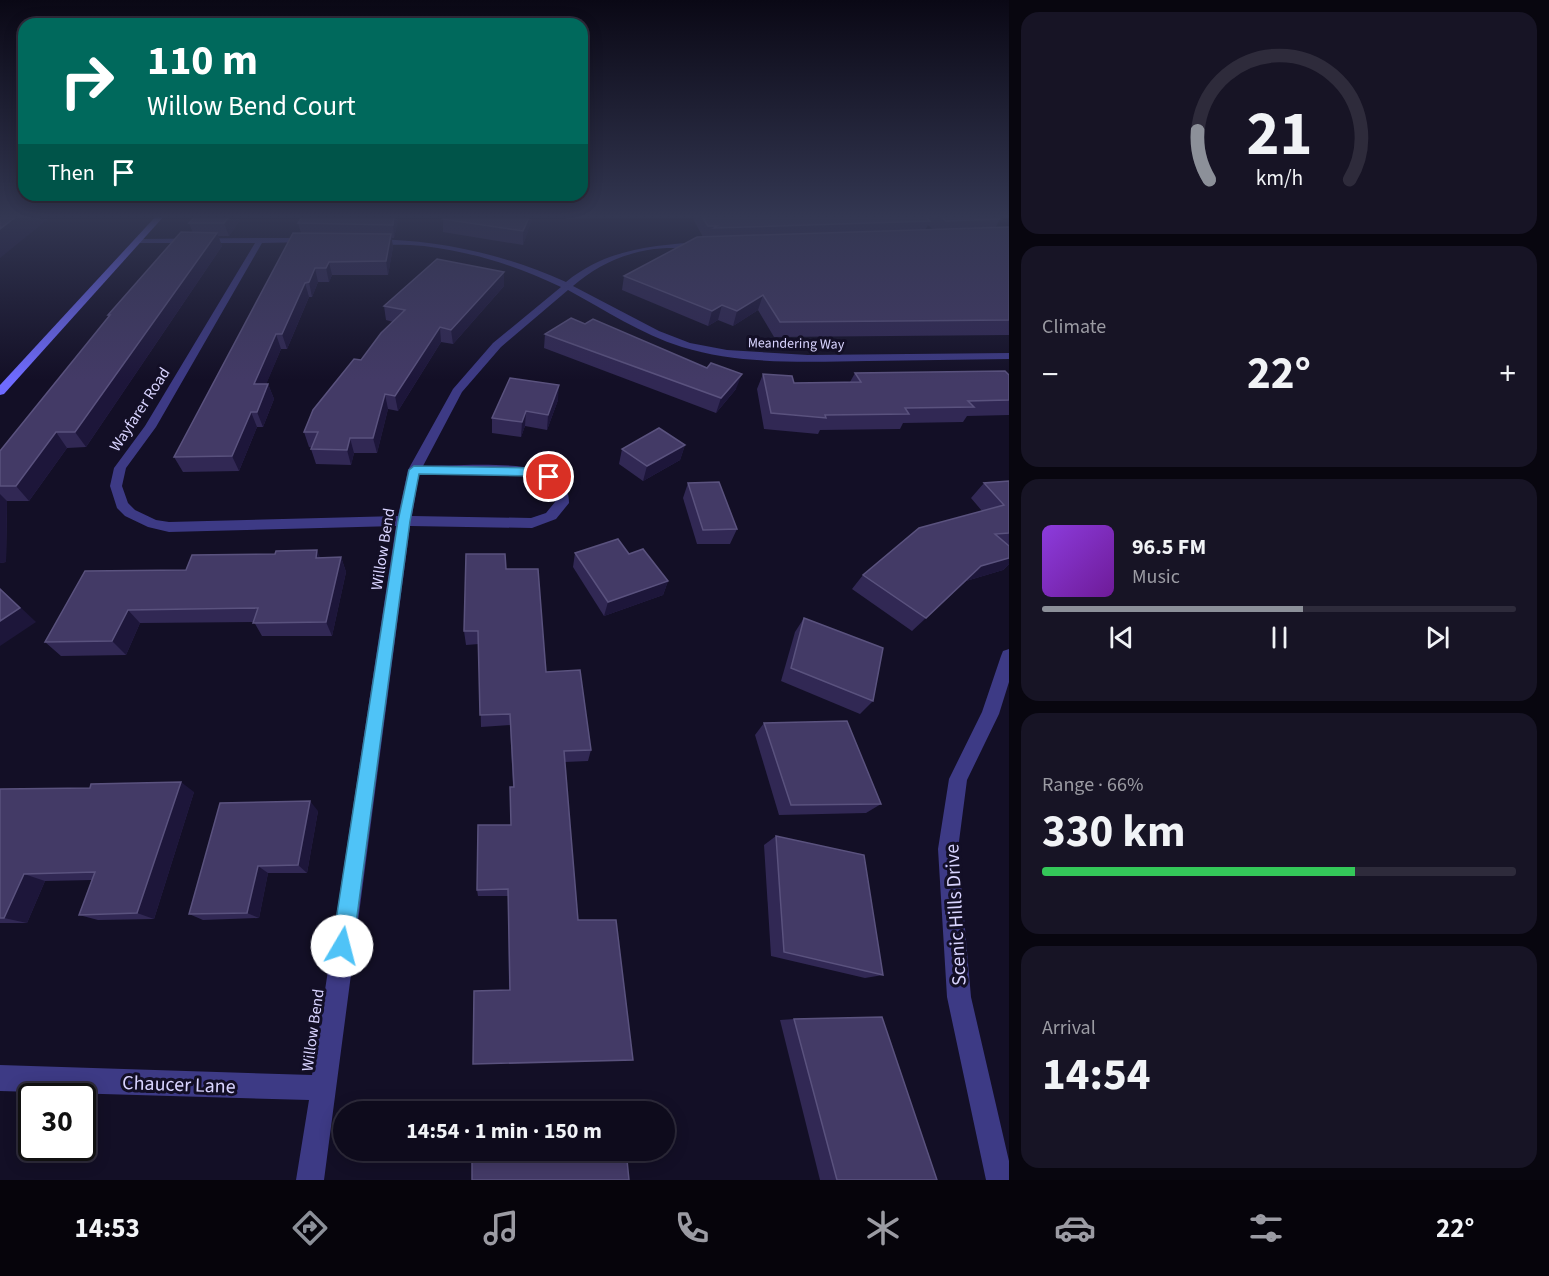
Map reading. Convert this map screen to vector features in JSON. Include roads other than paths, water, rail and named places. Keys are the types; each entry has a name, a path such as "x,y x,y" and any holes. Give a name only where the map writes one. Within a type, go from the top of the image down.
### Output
{"street":[{"path":"0,392 111,270"},
{"name":"Wayfarer Road","path":"243,270 150,427 120,468 116,486 119,500 130,513 153,524 169,528 404,521 532,523 551,516 562,503 561,490 556,482 536,472 414,470"},
{"name":"Meandering Way","path":"529,270 569,287 648,330 685,344 739,356 773,359 1009,356"},
{"name":"Willow Bend","path":"310,1180 404,521 414,470 448,404 474,369 497,345 587,270"},
{"name":"Scenic Hills Drive","path":"1000,1180 960,997 948,849 958,779 990,714 1009,656"},
{"name":"Chaucer Lane","path":"0,1078 322,1088"}]}
